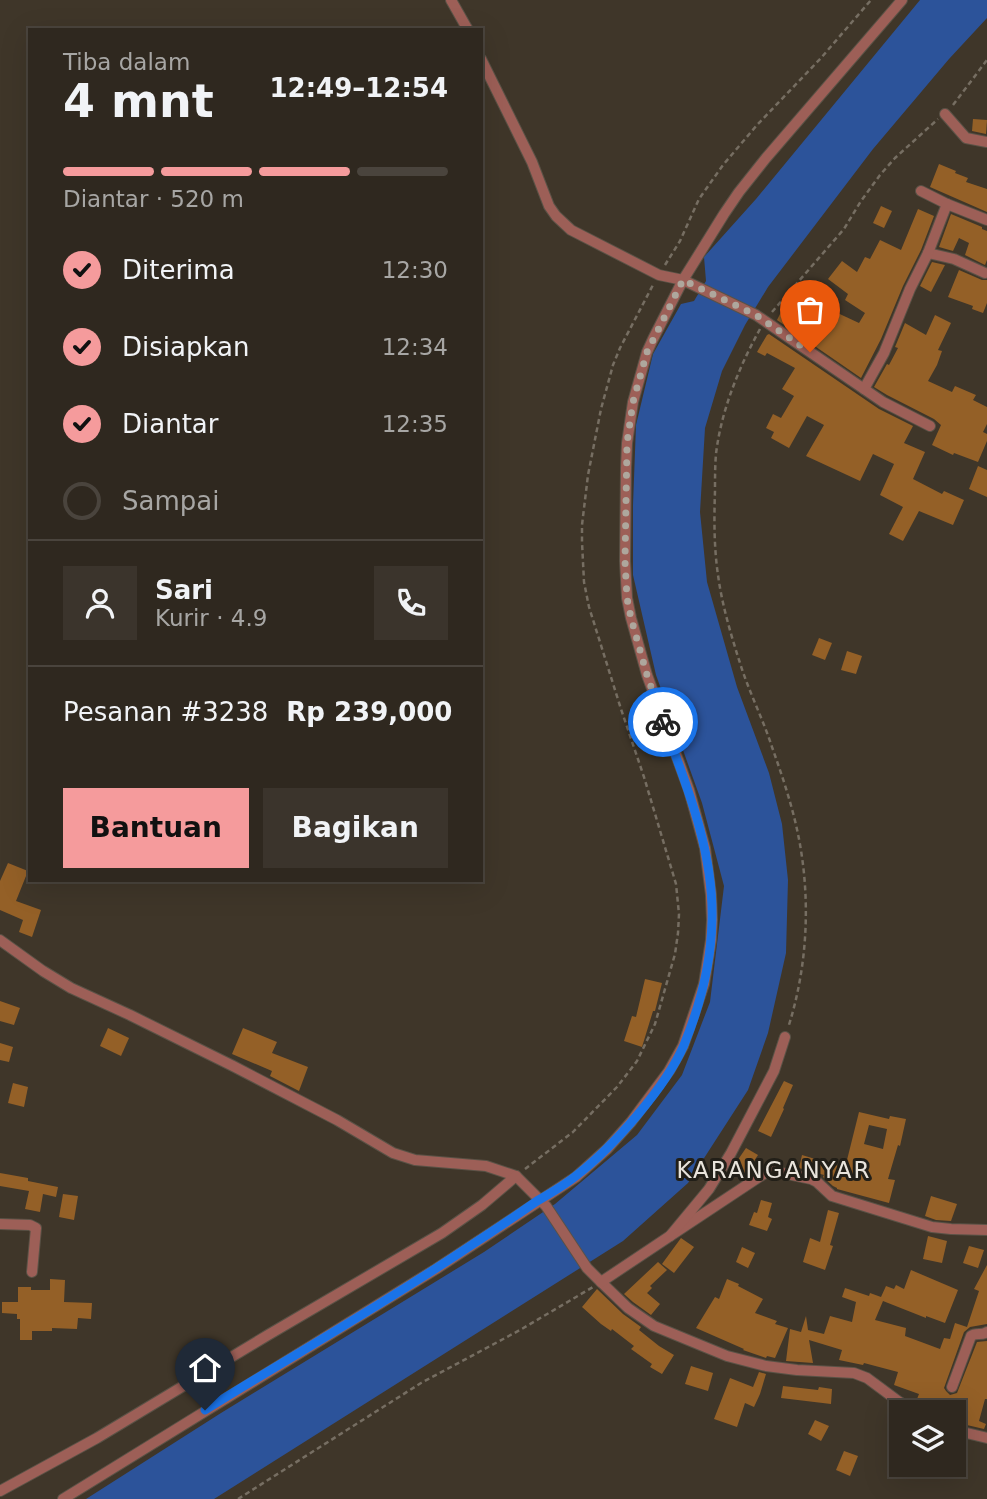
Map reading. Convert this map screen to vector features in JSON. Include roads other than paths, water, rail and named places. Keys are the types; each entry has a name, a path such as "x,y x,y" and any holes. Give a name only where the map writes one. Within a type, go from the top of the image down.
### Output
{"street":[{"path":"451,0 466,28"},
{"path":"63,1499 543,1203 607,1149 650,1098 683,1046 704,984 711,940 711,895 705,848 689,790 647,675 631,618 625,582 627,443 633,402 647,352 683,280 724,214 744,186 902,0"},
{"path":"483,63 531,162 549,206 571,230 659,275 683,280 760,318 883,402 930,426"},
{"path":"945,114 967,138 987,142"},
{"path":"921,191 987,220"},
{"path":"864,389 884,353 947,204"},
{"path":"928,253 954,259 985,273"},
{"path":"0,940 71,988 233,1066 337,1120 393,1153 415,1160 486,1166 516,1175 543,1203 587,1268 639,1317 670,1333 727,1356 765,1366 854,1373 867,1378 897,1400"},
{"path":"670,1236 709,1189 732,1153 774,1071 785,1037"},
{"path":"601,1282 765,1173 773,1171 811,1179 832,1196 932,1227 987,1230"},
{"path":"0,1491 97,1438 442,1233 482,1205 516,1175"},
{"path":"0,1224 30,1224 36,1228 32,1272"},
{"path":"952,1387 971,1336 987,1332"},
{"path":"966,1433 987,1438"}],"water":[{"path":"920,0 987,0 987,18 873,149 768,287 722,371 705,428 700,512 707,582 737,687 769,773 782,824 788,880 786,953 768,1033 748,1090 688,1183 623,1241 214,1499 86,1499 484,1252 555,1204 637,1135 682,1075 710,1002 724,886 702,803 656,675 633,575 636,425 653,354 681,304 694,301 706,281 704,257 756,199"}],"district":[{"name":"KARANGANYAR","path":"774,1170"}]}
